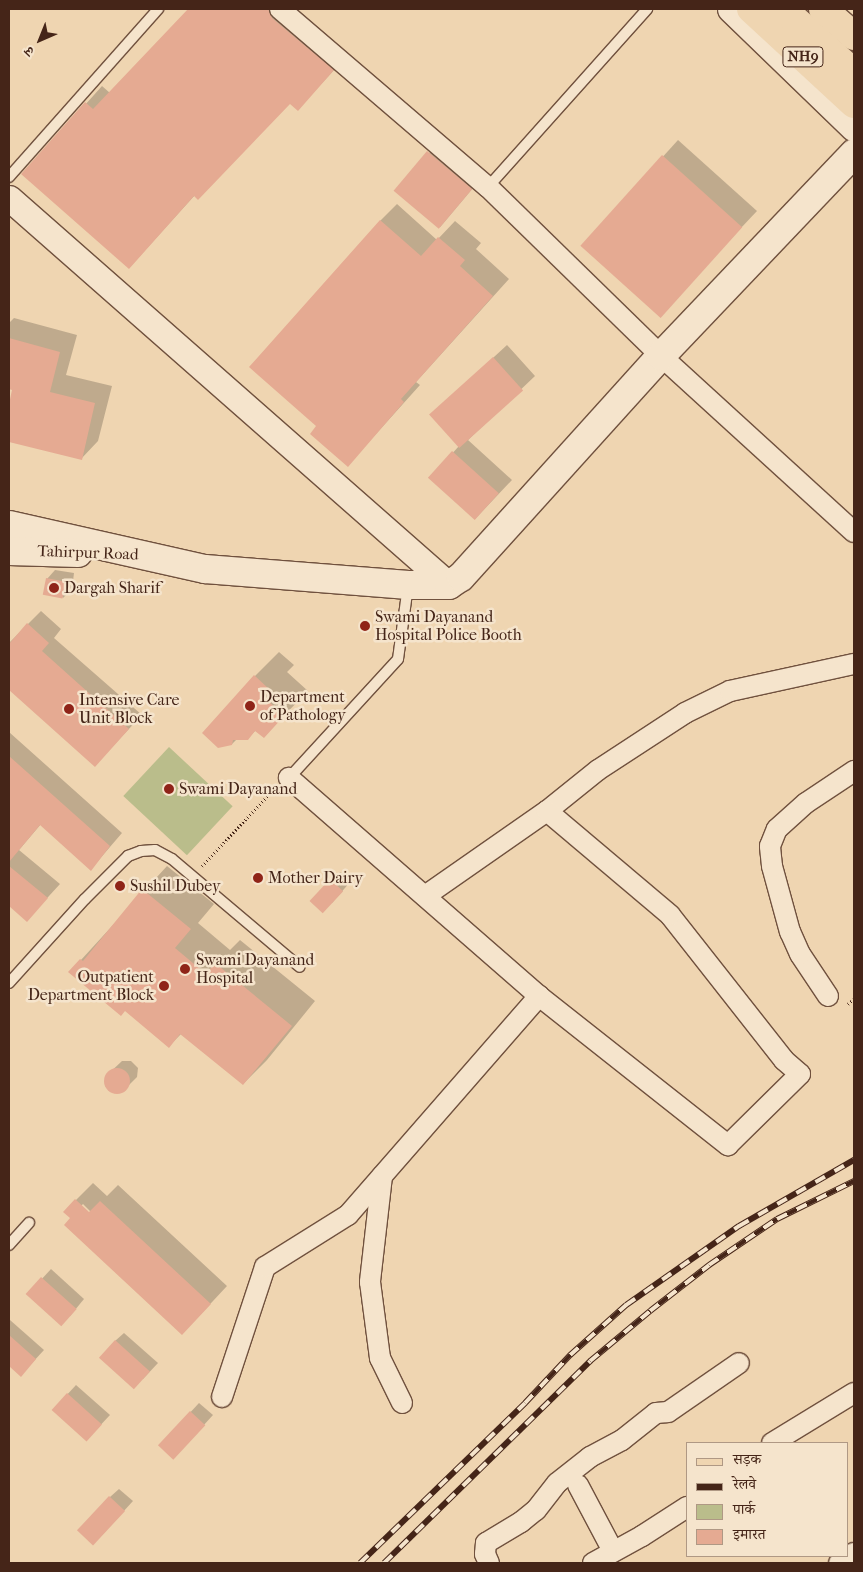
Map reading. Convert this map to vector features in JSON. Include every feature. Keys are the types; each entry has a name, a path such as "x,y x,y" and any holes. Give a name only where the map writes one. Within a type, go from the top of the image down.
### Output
{"main road":[{"path":"732,9 854,126"},
{"name":"NH9","path":"751,9 854,104"},
{"path":"783,9 854,73"},
{"path":"823,9 854,36"},
{"path":"147,555 205,569 408,585 449,585 461,577 661,356 854,153"},
{"name":"Tahirpur Road","path":"9,525 147,555"},
{"name":"Tahirpur Road","path":"9,550 147,555"}],"street":[{"path":"280,9 488,187 661,356 854,532"},
{"path":"9,198 449,585"},
{"path":"425,896 547,811 598,770 685,713 730,691 854,664"},
{"path":"828,996 800,954 790,932 772,866 770,846 777,829 806,803 854,771"},
{"path":"289,778 540,996 728,1146 800,1074 784,1060 670,915 547,811"},
{"path":"222,1396 265,1267 348,1215 540,996"},
{"path":"382,1176 370,1282 380,1358 402,1403"},
{"path":"489,1563 486,1554 486,1543 521,1522 536,1510 557,1483 590,1457 622,1440 656,1413 668,1412 738,1363"},
{"path":"774,1442 854,1393"},
{"path":"578,1484 613,1551"},
{"path":"592,1563 642,1536 686,1508"},
{"path":"839,1563 854,1553"}],"lane":[{"path":"9,178 158,9"},
{"path":"488,187 647,9"},
{"path":"289,778 398,658 408,585"},
{"path":"9,983 85,899 128,856 141,851 156,850 172,859 300,967"},
{"path":"9,1245 29,1223"}],"path":[{"path":"192,876 275,788 289,778"}],"green space":[{"path":"169,747 233,806 187,855 123,796"}],"building":[{"path":"188,9 268,9 272,18 334,70 298,111 290,104 198,200 194,196 129,269 21,174 85,102 93,109"},
{"path":"427,151 472,189 439,229 394,191"},
{"path":"662,155 742,227 661,318 580,246"},
{"path":"380,220 421,256 438,237 465,260 460,266 493,296 401,399 404,402 348,467 310,434 316,426 249,367"},
{"path":"9,338 60,352 50,392 95,403 82,460 9,442 9,404 12,390 9,389"},
{"path":"493,357 523,390 459,448 429,415"},
{"path":"452,451 499,493 475,520 428,478"},
{"name":"Dargah Sharif","path":"46,578 66,582 62,599 43,595"},
{"name":"Intensive Care Unit Block","path":"27,623 49,643 42,651 129,729 95,767 9,690 9,644"},
{"name":"Department of Pathology","path":"254,675 270,690 264,697 284,716 264,738 255,731 248,740 233,740 232,745 218,748 202,733"},
{"path":"9,756 110,846 91,871 40,825 9,862"},
{"path":"9,866 48,898 27,922 9,906"},
{"path":"330,879 343,891 323,913 310,901"},
{"name":"Outpatient Department Block","path":"142,889 191,929 175,948 206,974 215,963 292,1026 243,1085 180,1034 169,1048 125,1011 121,1016 68,972 80,959 83,961"},
{"path":"117,1068 126,1072 130,1081 126,1090 117,1094 108,1090 104,1081 108,1072"},
{"path":"75,1199 89,1212 100,1201 211,1304 182,1335 64,1225 70,1218 63,1212"},
{"path":"41,1277 77,1309 61,1326 26,1294"},
{"path":"9,1335 36,1359 21,1377 9,1366"},
{"path":"115,1340 150,1371 134,1389 99,1358"},
{"path":"67,1393 102,1424 87,1442 52,1410"},
{"path":"190,1411 205,1425 173,1460 158,1445"},
{"path":"109,1496 125,1511 93,1545 77,1530"}],"railway":[{"path":"360,1563 525,1403 570,1355 626,1305 739,1226 854,1160"},
{"path":"384,1563 590,1361 650,1311 709,1265 777,1219 854,1181"}],"place":[{"name":"Dargah Sharif","path":"54,588"},
{"name":"Swami Dayanand Hospital Police Booth","path":"365,626"},
{"name":"Department of Pathology","path":"250,706"},
{"name":"Intensive Care Unit Block","path":"69,709"},
{"name":"Swami Dayanand","path":"169,789"},
{"name":"Mother Dairy","path":"258,878"},
{"name":"Sushil Dubey","path":"120,886"},
{"name":"Swami Dayanand Hospital","path":"185,969"},
{"name":"Outpatient Department Block","path":"164,986"}]}
